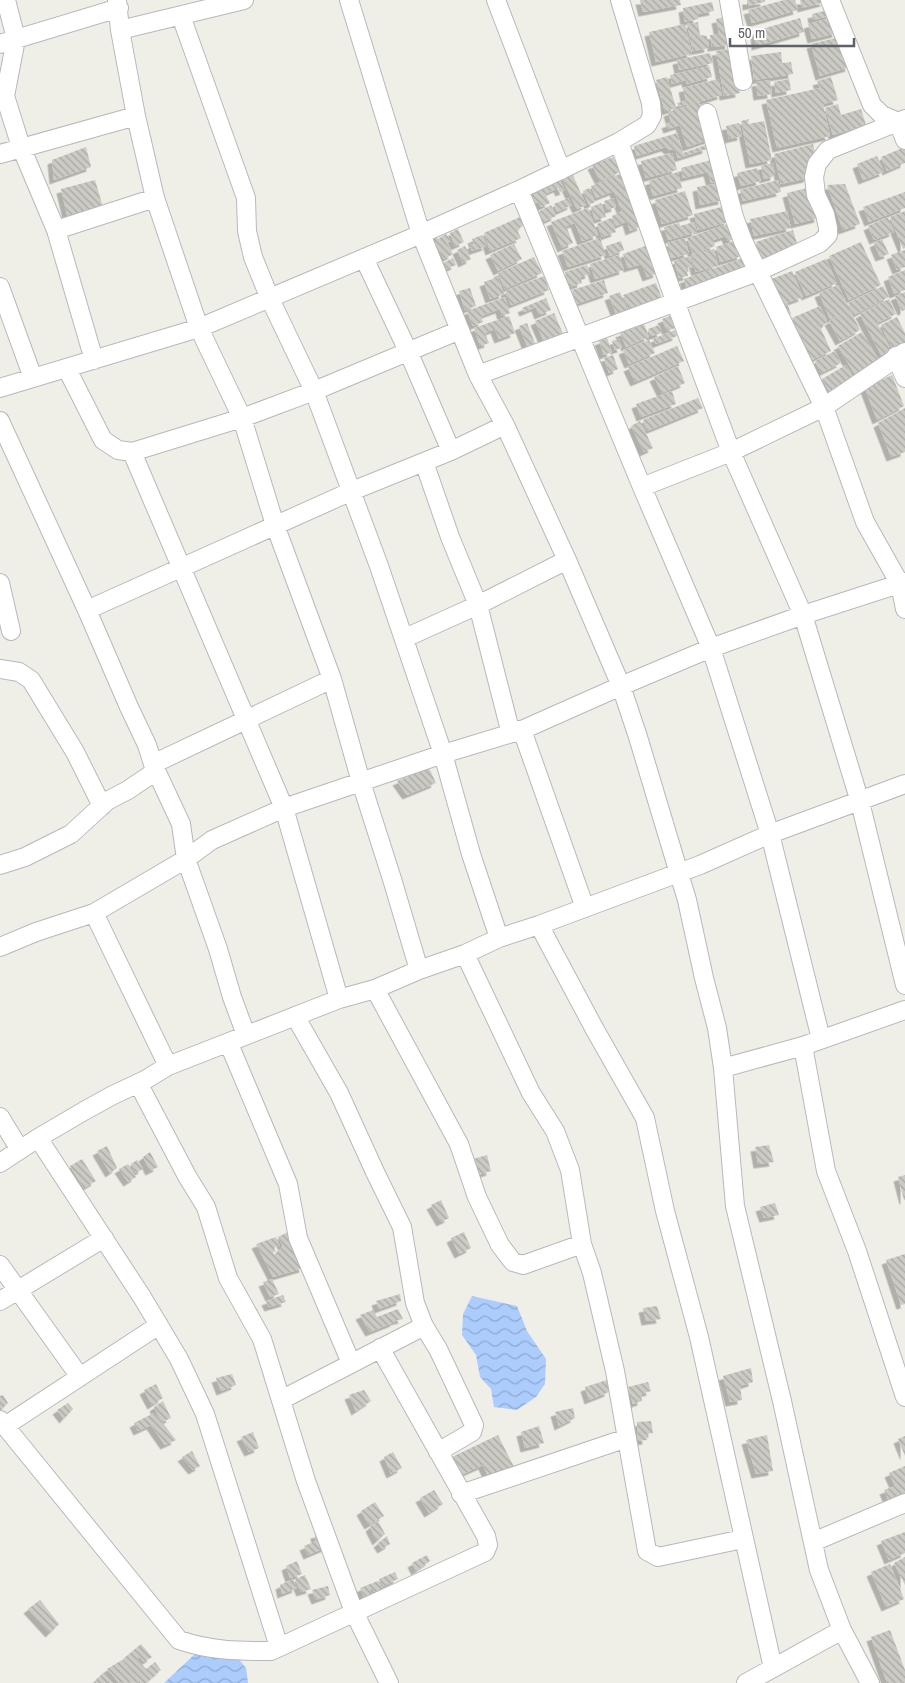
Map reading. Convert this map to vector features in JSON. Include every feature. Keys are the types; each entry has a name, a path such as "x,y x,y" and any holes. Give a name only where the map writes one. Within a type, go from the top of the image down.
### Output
{"street":[{"path":"6,0 8,41 3,96 21,147 56,230 94,360"},
{"path":"120,30 244,0"},
{"path":"349,0 421,234 478,375 505,425 567,560 621,686 687,900 717,1028 724,1068 735,1206 782,1401 819,1570 842,1630 870,1683"},
{"path":"496,0 561,170"},
{"path":"0,388 199,328 421,234 519,190 619,142 647,126 652,116 651,103 620,0"},
{"path":"729,0 743,81"},
{"path":"830,0 872,105 882,115 902,121"},
{"path":"8,41 118,4 120,30 136,116 155,198 199,328 242,418 275,525 332,679 361,782 419,970"},
{"path":"181,16 246,198 247,231 251,248 270,298 314,390 405,638 443,754 471,854 498,938"},
{"path":"707,113 734,217 756,272 824,406 865,522 902,583 905,609"},
{"path":"0,154 136,116"},
{"path":"902,121 905,140"},
{"path":"478,375 756,272 820,243 828,235 828,228 825,214 816,194 814,177 817,164 828,150 902,121"},
{"path":"619,142 731,452 803,615 860,802 905,985"},
{"path":"519,190 711,648 770,834 821,1039"},
{"path":"56,230 155,198"},
{"path":"364,258 408,351 451,450"},
{"path":"0,287 33,378"},
{"path":"67,369 103,440 118,450 132,452 242,418 460,330"},
{"path":"642,487 731,452 824,406 901,354 905,378"},
{"path":"0,421 181,824 186,859 246,1035"},
{"path":"86,610 505,425"},
{"path":"132,452 284,808 339,999"},
{"path":"424,462 450,537 478,605 510,730 522,730"},
{"path":"405,638 478,605 567,560"},
{"path":"0,583 11,631"},
{"path":"0,947 36,932 94,913 186,859 212,840 284,808 443,754 522,730 711,648 803,615 902,583"},
{"path":"0,669 19,672 31,680 75,752 102,806"},
{"path":"0,865 33,853 71,834 107,801 155,767 245,720 332,679"},
{"path":"522,730 584,908"},
{"path":"0,1163 38,1138 168,1066 229,1044 246,1035 339,999 375,989 419,970 465,954 498,938 539,925 700,866 770,834 905,784"},
{"path":"94,913 168,1066"},
{"path":"539,925 645,1118 665,1211 699,1338 773,1668"},
{"path":"465,954 531,1093 555,1131 570,1170 582,1244 592,1273 615,1370 647,1551 658,1557 743,1539"},
{"path":"375,989 459,1144 477,1197 500,1244 513,1262 522,1265 582,1244"},
{"path":"724,1068 803,1046 905,1010"},
{"path":"295,1016 339,1092 375,1172 389,1197 402,1227 415,1303 424,1326 438,1348 474,1425 472,1432 438,1452"},
{"path":"229,1044 288,1184 298,1238 351,1363"},
{"path":"803,1046 826,1171 857,1251 905,1397"},
{"path":"138,1083 187,1176 206,1207 228,1278 262,1339 303,1472 354,1612 389,1683"},
{"path":"0,1117 20,1150"},
{"path":"38,1138 104,1238 179,1359 205,1414 279,1647"},
{"path":"0,1302 104,1238"},
{"path":"0,1265 80,1377"},
{"path":"159,1325 80,1377 2,1423 179,1640 200,1648 231,1651 270,1651 485,1552 488,1545 486,1536 380,1348"},
{"path":"281,1400 424,1326"},
{"path":"461,1494 628,1438"},
{"path":"813,1542 905,1503"},
{"path":"746,1683 842,1630"}],"water":[{"path":"472,1296 517,1306 527,1331 546,1359 545,1384 536,1397 517,1410 494,1407 491,1389 480,1377 476,1355 462,1335 463,1314"},
{"path":"196,1653 237,1657 246,1668 248,1683 164,1683"}],"building":[{"path":"640,0 680,0 681,5 643,12"},
{"path":"747,0 765,0 765,2 747,6"},
{"path":"784,0 795,0 798,10 752,23 748,10"},
{"path":"800,0 824,0 825,2 802,8"},
{"path":"712,2 714,11 697,14 698,19 685,22 683,8"},
{"path":"828,10 832,15 813,20 812,14"},
{"path":"725,17 730,45 712,47 710,35 719,34 716,19"},
{"path":"834,17 837,33 812,39 808,24"},
{"path":"800,18 804,32 756,46 755,31"},
{"path":"698,22 700,35 707,36 709,48 693,51 687,24"},
{"path":"685,24 692,54 656,62 649,32"},
{"path":"840,37 850,67 820,76 811,44"},
{"path":"732,49 740,93 724,96 716,51"},
{"path":"781,52 782,63 791,62 793,74 754,80 751,56"},
{"path":"710,53 713,63 679,70 677,60"},
{"path":"709,66 712,77 687,84 686,80 672,84 670,75"},
{"path":"667,77 676,108 665,111 656,80"},
{"path":"831,77 838,100 823,104 830,136 777,148 766,100 820,88 817,81"},
{"path":"718,79 722,95 678,106 677,103 686,101 683,88"},
{"path":"789,79 791,90 776,93 774,82"},
{"path":"770,80 772,94 758,96 756,82"},
{"path":"699,102 710,139 687,147 680,125 668,129 666,124 671,122 668,112"},
{"path":"838,104 841,115 861,109 866,125 833,135 825,108"},
{"path":"749,119 748,124 764,121 772,160 750,164 741,121"},
{"path":"739,123 742,136 729,139 726,126"},
{"path":"677,133 683,153 706,145 707,149 678,158 675,149 669,150 666,147 637,156 634,146"},
{"path":"813,144 816,158 808,178 781,184 774,154"},
{"path":"86,147 91,167 54,180 52,160"},
{"path":"905,147 905,163 887,171 881,157"},
{"path":"672,153 677,170 646,178 641,161"},
{"path":"877,156 884,172 863,180 857,164"},
{"path":"613,157 620,172 612,176 606,164 611,176 600,181 592,165"},
{"path":"715,159 720,180 711,183 708,172 683,178 681,168"},
{"path":"773,163 775,176 764,179 761,166"},
{"path":"757,168 761,181 741,186 737,173"},
{"path":"678,172 682,188 653,196 649,181"},
{"path":"572,173 586,205 577,209 562,178"},
{"path":"620,174 642,226 630,231 627,221 616,226 612,216 629,208 622,211 614,191 596,198 591,186"},
{"path":"559,179 565,190 560,192 558,188 545,194 550,203 541,207 539,202 535,203 530,193"},
{"path":"95,180 103,207 68,219 61,189"},
{"path":"778,180 781,192 743,201 740,190"},
{"path":"720,183 723,200 700,205 697,187"},
{"path":"845,184 860,224 843,230 827,185"},
{"path":"811,187 819,218 795,224 787,193"},
{"path":"589,188 595,202 589,205 583,191"},
{"path":"685,191 693,215 662,224 655,200"},
{"path":"905,192 905,208 869,222 863,207"},
{"path":"568,198 572,205 557,212 554,204"},
{"path":"613,198 616,207 607,210 604,201"},
{"path":"601,203 606,217 595,220 591,207"},
{"path":"551,205 556,216 543,222 538,212"},
{"path":"725,206 729,222 698,230 694,214"},
{"path":"588,208 598,235 582,241 575,223 566,226 573,243 562,248 551,222"},
{"path":"787,211 791,228 754,236 750,219"},
{"path":"905,211 905,248 903,249 890,217"},
{"path":"520,217 524,225 517,230 521,238 490,251 484,233"},
{"path":"888,217 894,232 874,240 868,226"},
{"path":"611,218 616,232 602,237 597,224"},
{"path":"694,222 697,232 668,240 664,227 679,223 680,226"},
{"path":"730,223 735,239 728,241 726,236 713,240 715,246 693,254 687,238"},
{"path":"458,229 464,242 455,246 450,233"},
{"path":"793,230 799,250 762,261 756,242"},
{"path":"446,234 451,241 447,243 453,254 444,259 432,238 435,235 438,239"},
{"path":"482,235 487,246 472,251 470,245 474,244 472,239"},
{"path":"600,238 606,255 568,267 562,251"},
{"path":"685,238 689,254 671,258 667,243"},
{"path":"882,239 889,254 880,257 874,243"},
{"path":"737,240 742,256 720,262 716,247"},
{"path":"621,241 624,250 610,256 606,246"},
{"path":"861,242 881,285 849,300 829,256"},
{"path":"514,244 522,259 498,271 490,255"},
{"path":"648,245 658,273 647,277 642,264 628,268 623,254"},
{"path":"465,246 471,259 463,263 457,250"},
{"path":"714,249 718,266 696,272 691,255"},
{"path":"905,250 905,267 897,270 891,255"},
{"path":"619,255 624,270 595,279 590,264"},
{"path":"690,256 693,267 686,268 688,276 679,278 674,261"},
{"path":"534,257 542,273 505,289 498,273"},
{"path":"746,257 750,270 688,292 684,279"},
{"path":"453,258 456,265 444,270 441,264"},
{"path":"826,259 837,283 806,296 795,272"},
{"path":"587,265 590,274 580,277 582,283 570,287 565,272"},
{"path":"905,270 905,290 894,294 888,277"},
{"path":"792,271 803,297 787,303 791,314 784,317 769,280"},
{"path":"544,276 549,290 511,305 505,291"},
{"path":"498,277 504,294 490,299 484,282"},
{"path":"604,280 608,293 576,304 572,290"},
{"path":"656,283 663,301 630,313 623,295"},
{"path":"838,285 860,330 840,341 829,321 845,313 830,319 819,293"},
{"path":"883,286 889,297 854,315 848,303"},
{"path":"470,288 476,306 465,310 459,291"},
{"path":"620,292 629,315 618,319 609,296"},
{"path":"905,292 905,310 902,311 895,296"},
{"path":"505,297 510,313 502,316 500,309 481,316 483,322 473,326 467,311"},
{"path":"546,298 551,310 539,315 536,307 524,312 522,308"},
{"path":"889,299 896,314 877,323 891,350 881,355 860,314"},
{"path":"820,306 827,321 821,329 831,351 812,360 792,318"},
{"path":"554,313 564,336 545,344 535,321"},
{"path":"509,316 515,333 499,339 495,329 485,333 489,343 480,346 474,328"},
{"path":"670,316 675,328 667,331 662,319"},
{"path":"897,317 905,333 905,346 894,352 881,325"},
{"path":"527,323 537,348 529,351 519,326"},
{"path":"644,324 649,337 626,347 620,333"},
{"path":"659,325 662,333 651,336 648,329"},
{"path":"675,330 677,336 656,344 653,339"},
{"path":"862,332 881,364 857,378 838,346"},
{"path":"607,338 612,352 604,355 599,341"},
{"path":"619,339 622,348 615,350 612,341"},
{"path":"649,340 655,353 629,364 623,350"},
{"path":"677,346 684,361 635,382 628,367"},
{"path":"835,351 841,363 821,373 815,361"},
{"path":"613,355 618,369 609,373 604,358"},
{"path":"846,365 856,382 832,396 822,379"},
{"path":"678,366 685,383 662,393 654,377"},
{"path":"892,375 904,406 877,420 865,388"},
{"path":"672,391 676,404 641,417 636,404"},
{"path":"698,398 703,408 647,431 643,420"},
{"path":"905,408 905,452 891,457 878,423"},
{"path":"640,421 653,448 644,452 631,426"},
{"path":"429,768 436,783 407,795 397,781"},
{"path":"769,1145 774,1162 758,1164 755,1147"},
{"path":"107,1146 117,1168 110,1173 97,1151"},
{"path":"150,1152 158,1167 150,1171 143,1157"},
{"path":"487,1155 491,1171 475,1176 470,1160"},
{"path":"82,1159 96,1181 84,1188 70,1166"},
{"path":"137,1160 143,1169 136,1173 131,1164"},
{"path":"128,1164 136,1177 128,1182 119,1169"},
{"path":"905,1175 905,1200 904,1200 898,1177"},
{"path":"441,1200 449,1218 441,1222 431,1205"},
{"path":"775,1203 779,1215 764,1218 760,1207"},
{"path":"290,1231 304,1268 273,1277 256,1244 276,1237 280,1247 275,1247 274,1255 283,1246 278,1237"},
{"path":"464,1232 471,1248 459,1254 451,1238"},
{"path":"905,1254 905,1304 901,1305 886,1260"},
{"path":"272,1279 279,1294 270,1297 263,1282"},
{"path":"400,1294 401,1301 379,1309 376,1301"},
{"path":"283,1295 286,1302 269,1307 266,1301"},
{"path":"657,1306 661,1319 646,1321 643,1308"},
{"path":"398,1309 403,1319 395,1321 392,1315 395,1322 370,1332 360,1315 373,1310 377,1317"},
{"path":"751,1368 753,1382 740,1386 742,1400 730,1402 723,1376"},
{"path":"232,1374 236,1385 221,1391 216,1378"},
{"path":"607,1380 609,1392 589,1400 585,1387"},
{"path":"648,1382 651,1391 641,1394 642,1401 633,1404 628,1387"},
{"path":"156,1384 163,1398 152,1405 144,1390"},
{"path":"364,1390 371,1401 356,1411 349,1395"},
{"path":"3,1395 8,1403 2,1409 0,1406 0,1396"},
{"path":"163,1401 171,1418 162,1422 154,1407"},
{"path":"68,1403 73,1409 64,1419 57,1410"},
{"path":"573,1408 575,1418 559,1426 555,1412"},
{"path":"154,1413 176,1440 165,1445 151,1425 138,1431 134,1423"},
{"path":"651,1421 653,1433 646,1434 647,1440 638,1441 637,1422"},
{"path":"539,1426 544,1443 525,1448 521,1432"},
{"path":"253,1432 259,1448 249,1452 241,1437"},
{"path":"498,1435 516,1471 491,1483 483,1465 461,1475 452,1457"},
{"path":"767,1435 773,1471 756,1474 746,1440"},
{"path":"905,1436 905,1456 898,1439"},
{"path":"192,1451 200,1466 193,1470 182,1457"},
{"path":"393,1452 402,1468 391,1474 384,1457"},
{"path":"905,1466 905,1497 890,1504 884,1490 895,1486 889,1473"},
{"path":"434,1490 443,1504 429,1513 420,1498"},
{"path":"375,1502 384,1516 369,1525 361,1511"},
{"path":"378,1521 385,1534 377,1541 370,1527"},
{"path":"905,1532 905,1553 889,1560 881,1541"},
{"path":"321,1533 327,1547 308,1555 304,1546 316,1541 315,1534"},
{"path":"387,1536 390,1544 382,1549 378,1543"},
{"path":"427,1555 430,1561 416,1571 412,1563"},
{"path":"905,1557 905,1585 894,1563"},
{"path":"297,1561 302,1574 290,1578 286,1566"},
{"path":"890,1564 904,1599 886,1607 871,1572"},
{"path":"395,1572 398,1579 383,1586 379,1579"},
{"path":"305,1575 311,1589 301,1592 295,1579"},
{"path":"293,1579 297,1588 282,1594 280,1585"},
{"path":"378,1581 385,1592 376,1596 372,1588 370,1590 373,1597 366,1601 360,1588"},
{"path":"328,1586 330,1595 316,1600 312,1590"},
{"path":"40,1600 59,1624 50,1633 28,1609"},
{"path":"890,1630 905,1670 905,1683 887,1683 871,1637"},
{"path":"141,1644 152,1657 144,1662 139,1657 137,1659 146,1669 155,1662 161,1670 146,1683 141,1683 123,1659"},
{"path":"122,1660 139,1682 119,1683 107,1669"},
{"path":"103,1673 113,1683 97,1683 95,1681"}]}
